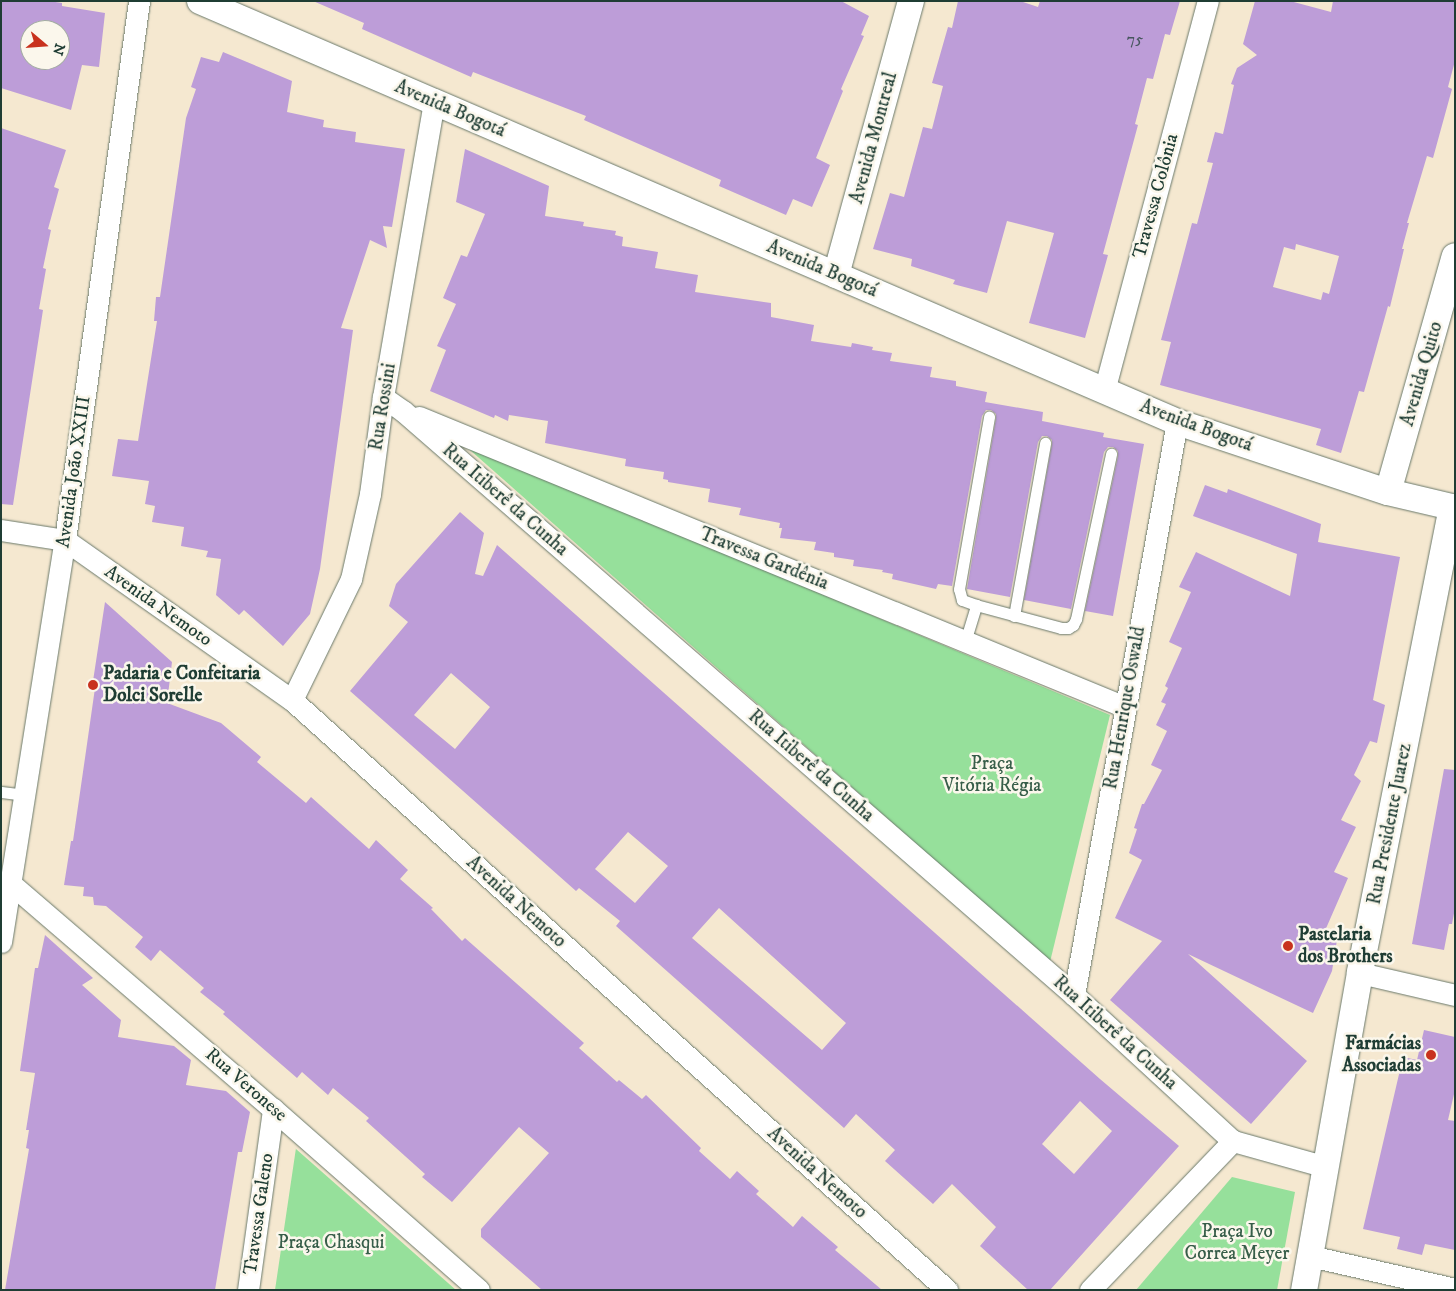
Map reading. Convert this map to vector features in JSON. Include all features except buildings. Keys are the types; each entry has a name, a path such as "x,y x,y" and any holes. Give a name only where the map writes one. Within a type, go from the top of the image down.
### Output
{"street":[{"name":"Avenida João XXIII","path":"1,942 65,540 139,1"},
{"name":"Avenida Bogotá","path":"200,1 1177,422 1388,492 1454,507"},
{"name":"Avenida Montreal","path":"836,275 911,1"},
{"name":"Travessa Colônia","path":"1104,391 1208,1"},
{"name":"Rua Rossini","path":"292,700 351,580 370,494 383,397 434,102"},
{"name":"Avenida Quito","path":"1388,492 1455,256"},
{"name":"Rua Itiberê da Cunha","path":"383,397 403,410 1074,995 1233,1141"},
{"name":"Travessa Gardênia","path":"403,410 1125,708"},
{"name":"Rua Henrique Oswald","path":"1074,995 1177,422"},
{"name":"Rua Presidente Juarez","path":"1304,1290 1360,973 1454,507"},
{"path":"1,530 65,540"},
{"name":"Avenida Nemoto","path":"65,540 292,700 947,1290"},
{"name":"Rua Veronese","path":"10,883 273,1109 479,1290"},
{"path":"1360,973 1455,995"},
{"name":"Travessa Galeno","path":"248,1290 273,1109"},
{"path":"1090,1290 1233,1141 1326,1167"},
{"path":"1310,1256 1455,1289"}],"lane":[{"path":"989,417 959,589 962,600 976,605 1061,628 1068,628 1073,625 1076,619 1111,454"},
{"path":"1014,616 1044,444"},
{"path":"965,642 976,605"},
{"path":"1,792 24,795"}],"green space":[{"name":"Praça Vitória Régia","path":"462,443 1110,715 1050,962"},
{"name":"Praça Chasqui","path":"296,1149 456,1290 275,1290"},
{"name":"Praça Ivo Correa Meyer","path":"1232,1177 1295,1192 1277,1290 1136,1290"}],"place":[{"name":"Padaria e Confeitaria Dolci Sorelle","path":"93,685"},
{"name":"Pastelaria dos Brothers","path":"1288,946"},
{"name":"Farmácias Associadas","path":"1431,1055"}]}
